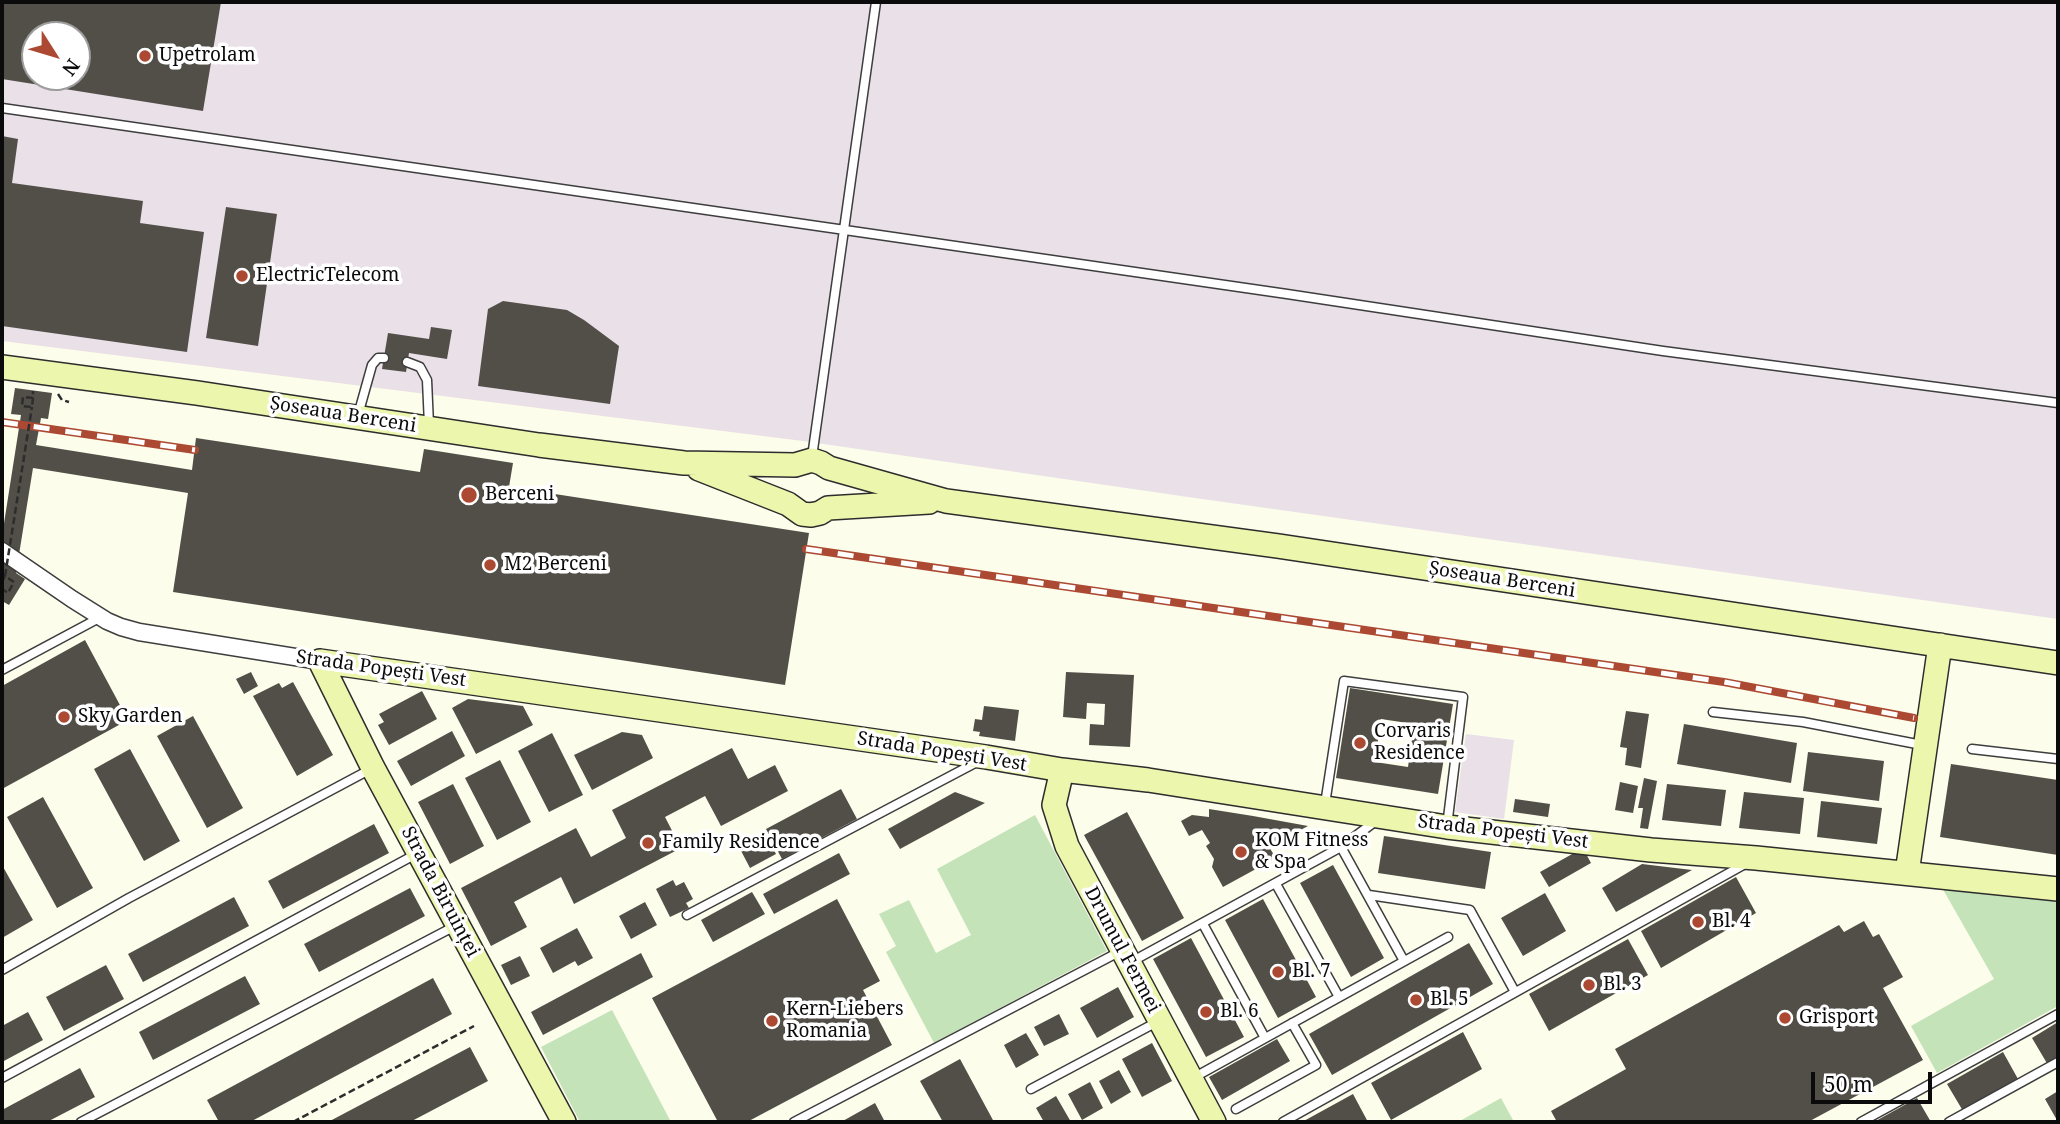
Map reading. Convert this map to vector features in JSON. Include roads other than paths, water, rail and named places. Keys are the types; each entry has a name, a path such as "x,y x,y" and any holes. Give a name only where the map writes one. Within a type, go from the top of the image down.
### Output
{"street":[{"name":"Șoseaua Berceni","path":"2,367 197,393 539,445 684,463 812,464 946,501 1278,546 2058,663"},
{"name":"Șoseaua Berceni","path":"684,463 788,504 802,514 820,513 828,508 946,501"},
{"path":"788,504 783,487 784,479 789,471 812,464 834,475 836,493 828,508"},
{"name":"Strada Popești Vest","path":"2,551 101,617 139,632 1062,770 1148,780 1447,827 1651,850 2058,889"},
{"path":"1907,873 1940,645"},
{"name":"Strada Biruinței","path":"320,660 373,768 564,1122"},
{"name":"Drumul Fermei","path":"1062,770 1054,805 1067,846 1214,1122"}],"lane":[{"path":"812,464 876,2"},
{"path":"2,108 1662,351 2058,403"},
{"path":"358,417 372,365 378,358 384,358"},
{"path":"407,362 420,367 426,380 429,428"},
{"path":"2,670 101,617"},
{"path":"1325,807 1344,681 1463,697 1447,827"},
{"path":"1713,712 1803,722 1925,745"},
{"path":"1972,748 2058,759"},
{"path":"688,915 986,757"},
{"path":"2,970 129,898 373,768"},
{"path":"794,1122 1126,957 1203,924 1341,847 1382,816"},
{"path":"1341,847 1404,961"},
{"path":"2,1078 418,852"},
{"path":"1283,1122 1756,858"},
{"path":"1276,884 1339,997"},
{"path":"1368,895 1470,910 1515,992"},
{"path":"1203,924 1265,1038"},
{"path":"81,1122 457,925"},
{"path":"1191,1079 1448,936"},
{"path":"1861,1122 2058,1014"},
{"path":"1031,1089 1160,1020"},
{"path":"1236,1109 1315,1065 1292,1023"},
{"path":"1949,1122 2058,1062"}],"railway":[{"path":"2,422 195,450"},
{"path":"806,549 1724,682 1914,718"}],"place":[{"name":"Upetrolam","path":"145,56"},
{"name":"ElectricTelecom","path":"242,276"},
{"name":"Berceni","path":"469,495"},
{"name":"M2 Berceni","path":"490,565"},
{"name":"Sky Garden","path":"64,717"},
{"name":"Corvaris Residence","path":"1360,743"},
{"name":"Family Residence","path":"648,843"},
{"name":"KOM Fitness & Spa","path":"1241,852"},
{"name":"Bl. 4","path":"1698,922"},
{"name":"Bl. 7","path":"1278,972"},
{"name":"Bl. 3","path":"1589,985"},
{"name":"Bl. 5","path":"1416,1000"},
{"name":"Bl. 6","path":"1206,1012"},
{"name":"Grisport","path":"1785,1018"},
{"name":"Kern-Liebers Romania","path":"772,1021"}]}
